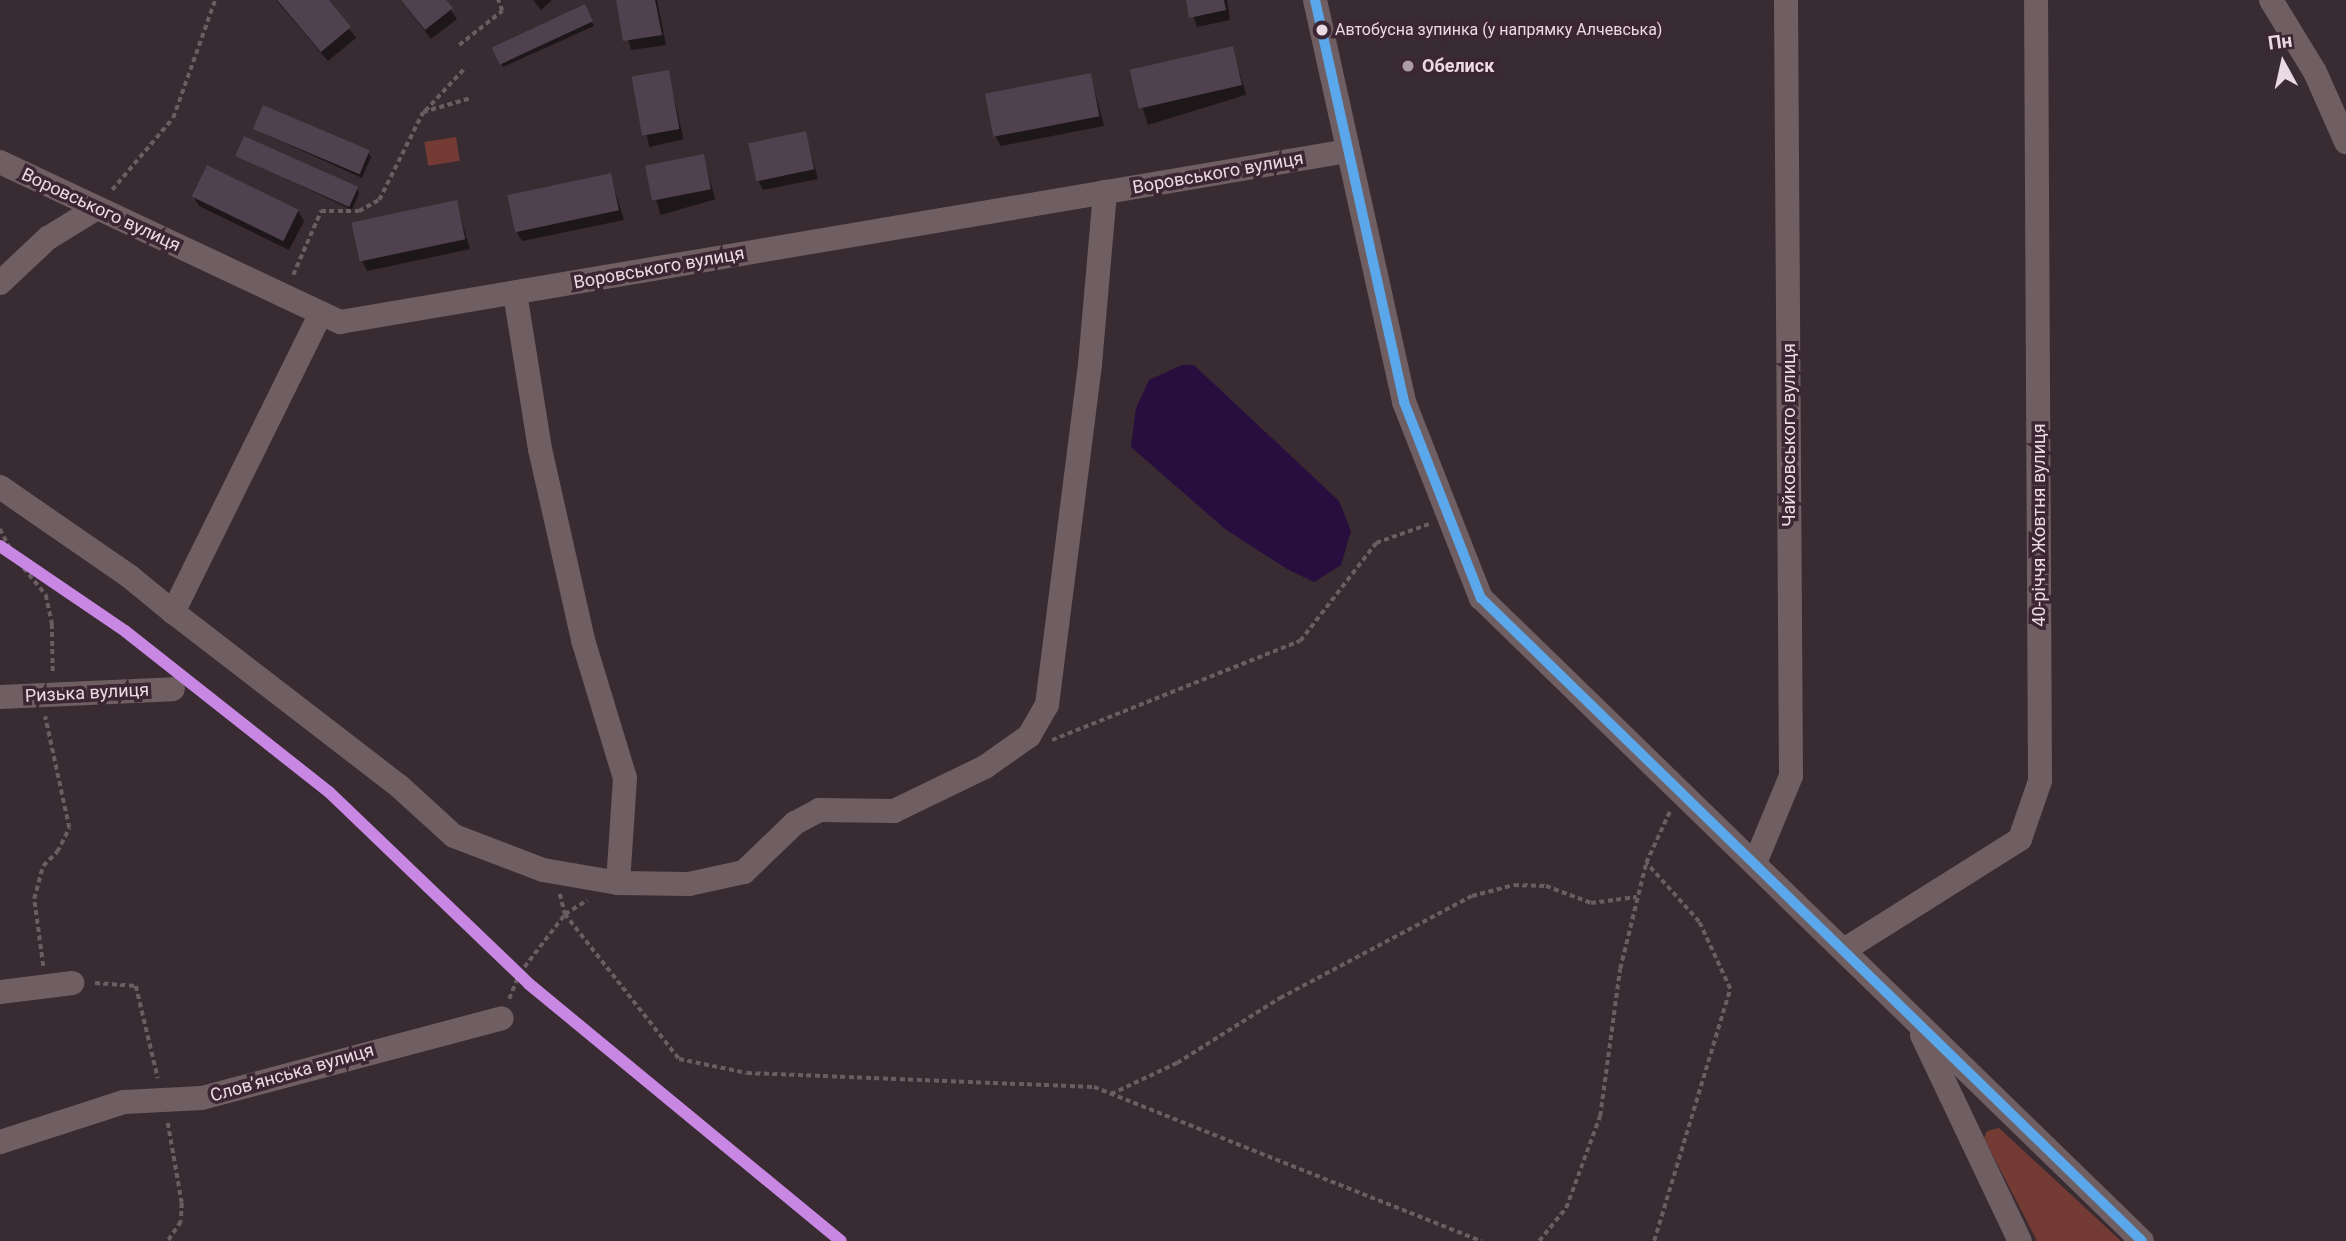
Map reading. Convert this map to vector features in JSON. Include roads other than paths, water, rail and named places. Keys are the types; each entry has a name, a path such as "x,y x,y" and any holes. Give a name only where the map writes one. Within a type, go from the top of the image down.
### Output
{"street":[{"path":"1315,0 1404,402 1481,598 2141,1240"},
{"name":"Чайковського вулиця","path":"1755,863 1791,776 1786,0"},
{"name":"40-річчя Жовтня вулиця","path":"1844,950 2020,839 2040,781 2036,0"},
{"path":"2271,0 2315,72 2346,142"},
{"name":"Воровського вулиця","path":"0,162 340,322 1348,150"},
{"path":"0,487 129,576 399,786 454,836 543,870 618,883 689,884 744,872 795,823 819,810 894,811 985,767 1029,736 1048,705 1090,364 1105,192"},
{"path":"0,283 48,238 97,208"},
{"path":"515,293 540,449 580,628 625,778 618,883"},
{"path":"173,612 321,313"},
{"name":"Ризька вулиця","path":"0,697 173,689"},
{"path":"0,992 72,983"},
{"name":"Слов’янська вулиця","path":"0,1142 124,1102 202,1098 502,1018"},
{"path":"1914,1018 2020,1241"}],"place":[{"name":"Автобусна зупинка (у напрямку Алчевська)","path":"1322,30"},
{"name":"Обелиск","path":"1408,66"}]}
